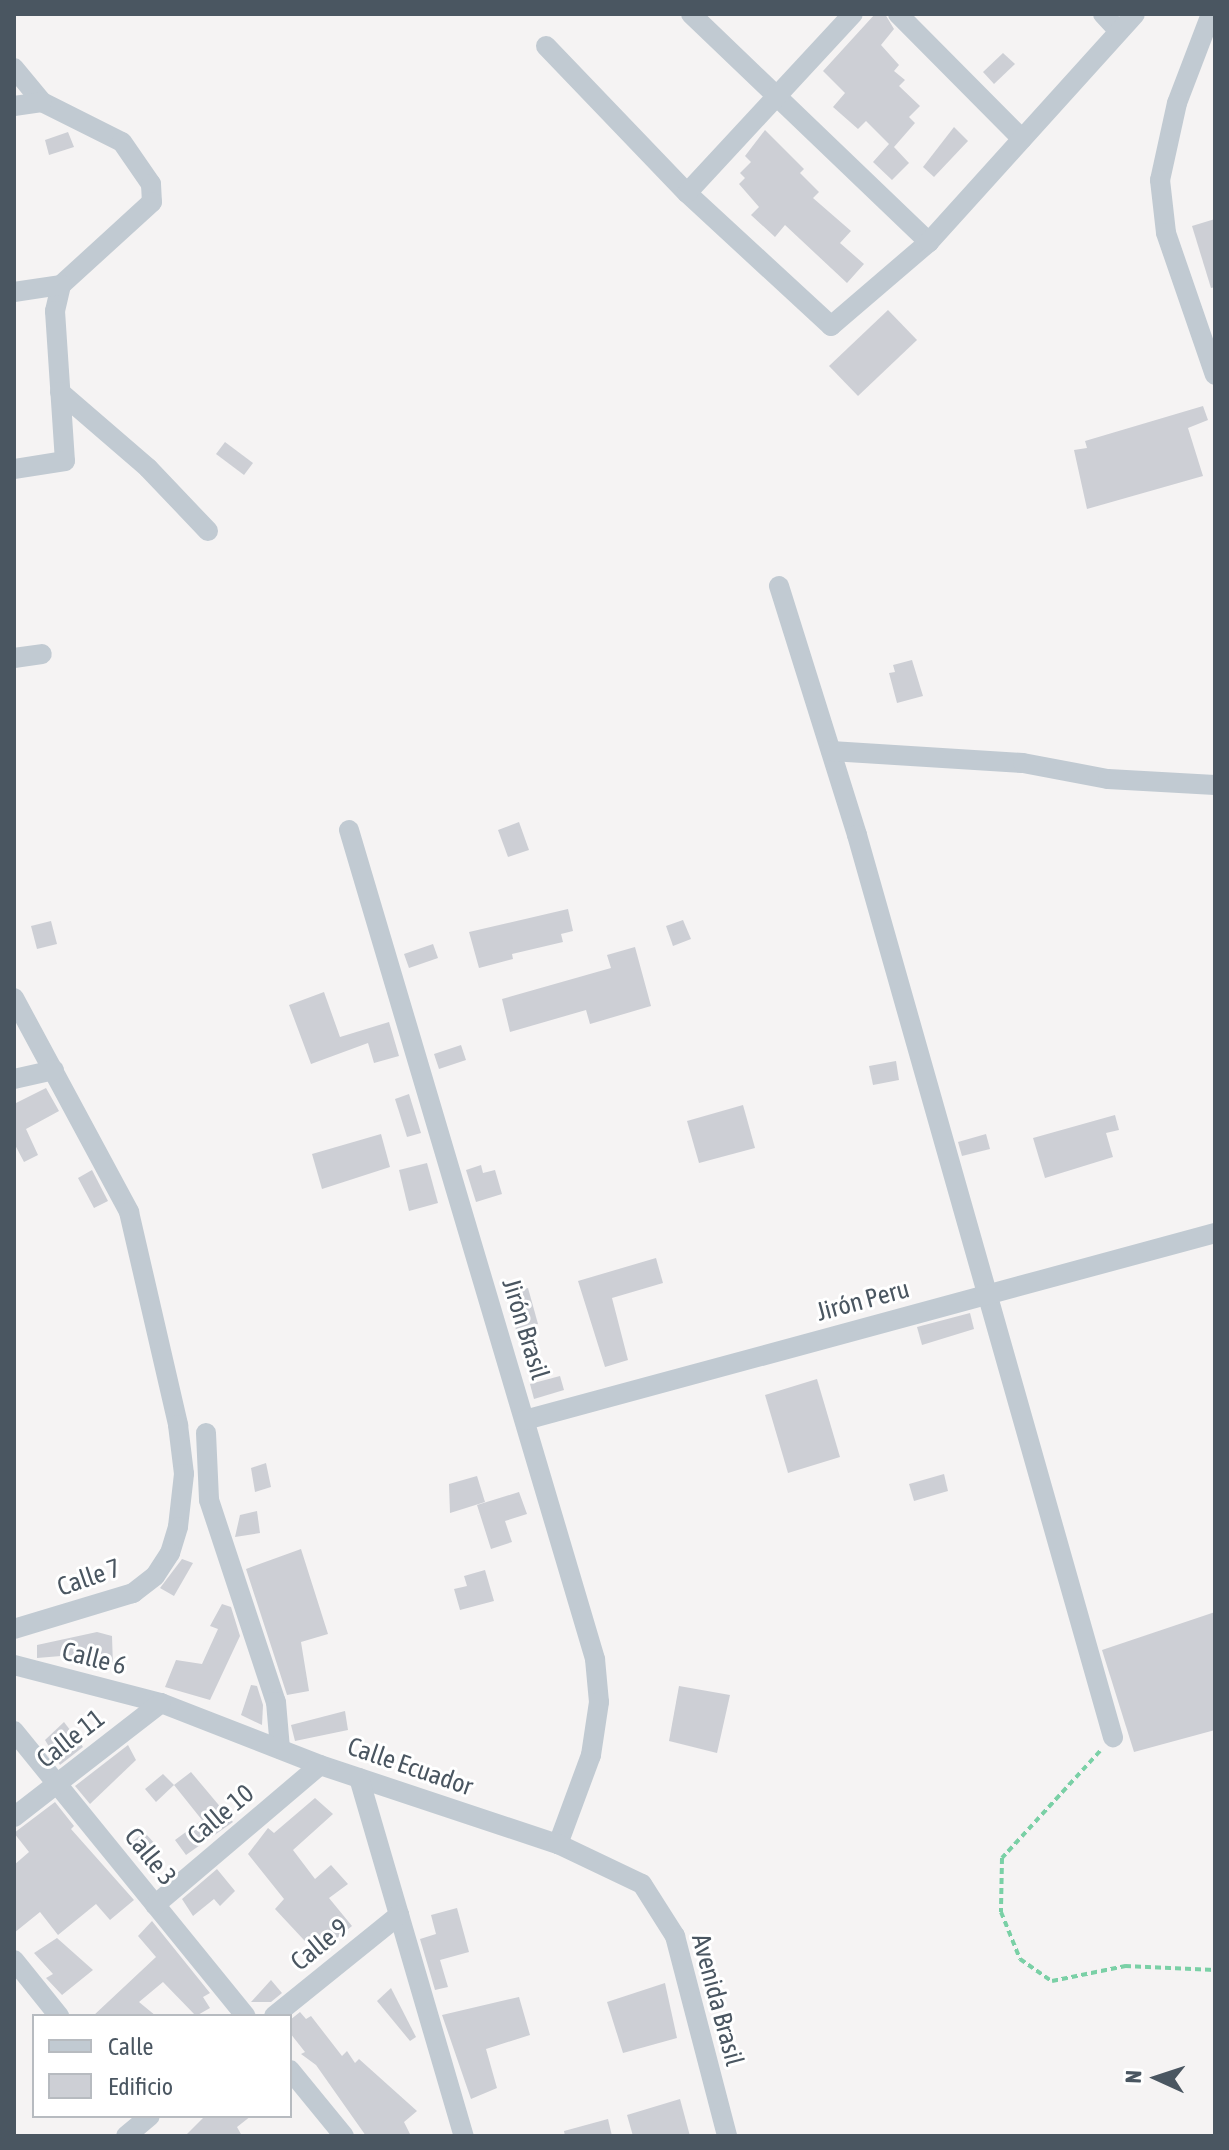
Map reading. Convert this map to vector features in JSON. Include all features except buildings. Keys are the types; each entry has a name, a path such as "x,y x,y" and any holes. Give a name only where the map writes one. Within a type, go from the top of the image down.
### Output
{"street":[{"path":"691,14 929,242"},
{"path":"687,193 853,14"},
{"path":"898,14 1022,139"},
{"path":"1103,14 1134,19"},
{"path":"1211,14 1177,103 1160,180 1166,233 1215,375"},
{"path":"546,46 687,193 831,326 929,242 1134,19"},
{"path":"14,68 42,102 122,142 151,184 152,202 61,285 14,292"},
{"path":"14,106 42,102"},
{"path":"14,469 65,461 55,311 61,285"},
{"path":"60,392 148,468 208,531"},
{"path":"779,586 831,751 1113,1737"},
{"path":"14,658 42,654"},
{"path":"831,751 1023,763 1108,779 1215,785"},
{"name":"Jirón Brasil","path":"349,830 595,1659 599,1702 591,1755 558,1844"},
{"name":"Calle 7","path":"14,998 129,1212 178,1425 184,1474 170,1553 155,1576 133,1593 14,1629"},
{"path":"14,1079 54,1070"},
{"name":"Jirón Peru","path":"525,1420 1215,1233"},
{"path":"206,1433 209,1500 276,1702 280,1749"},
{"path":"179,1511 209,1500"},
{"name":"Calle 6","path":"14,1665 161,1703"},
{"name":"Calle Ecuador","path":"161,1703 320,1765 558,1844 642,1884"},
{"name":"Calle 11","path":"14,1817 161,1703"},
{"name":"Calle 3","path":"14,1731 244,2014"},
{"name":"Calle 10","path":"155,1905 320,1765"},
{"path":"359,1778 464,2136"},
{"name":"Avenida Brasil","path":"642,1884 675,1936 727,2136"},
{"name":"Calle 9","path":"276,2014 399,1915"},
{"path":"14,1960 57,2014"},
{"path":"292,2072 344,2136"},
{"path":"126,2136 147,2122"}],"path":[{"path":"1113,1737 1002,1858 1001,1912 1020,1959 1052,1981 1125,1966 1215,1970"}]}
